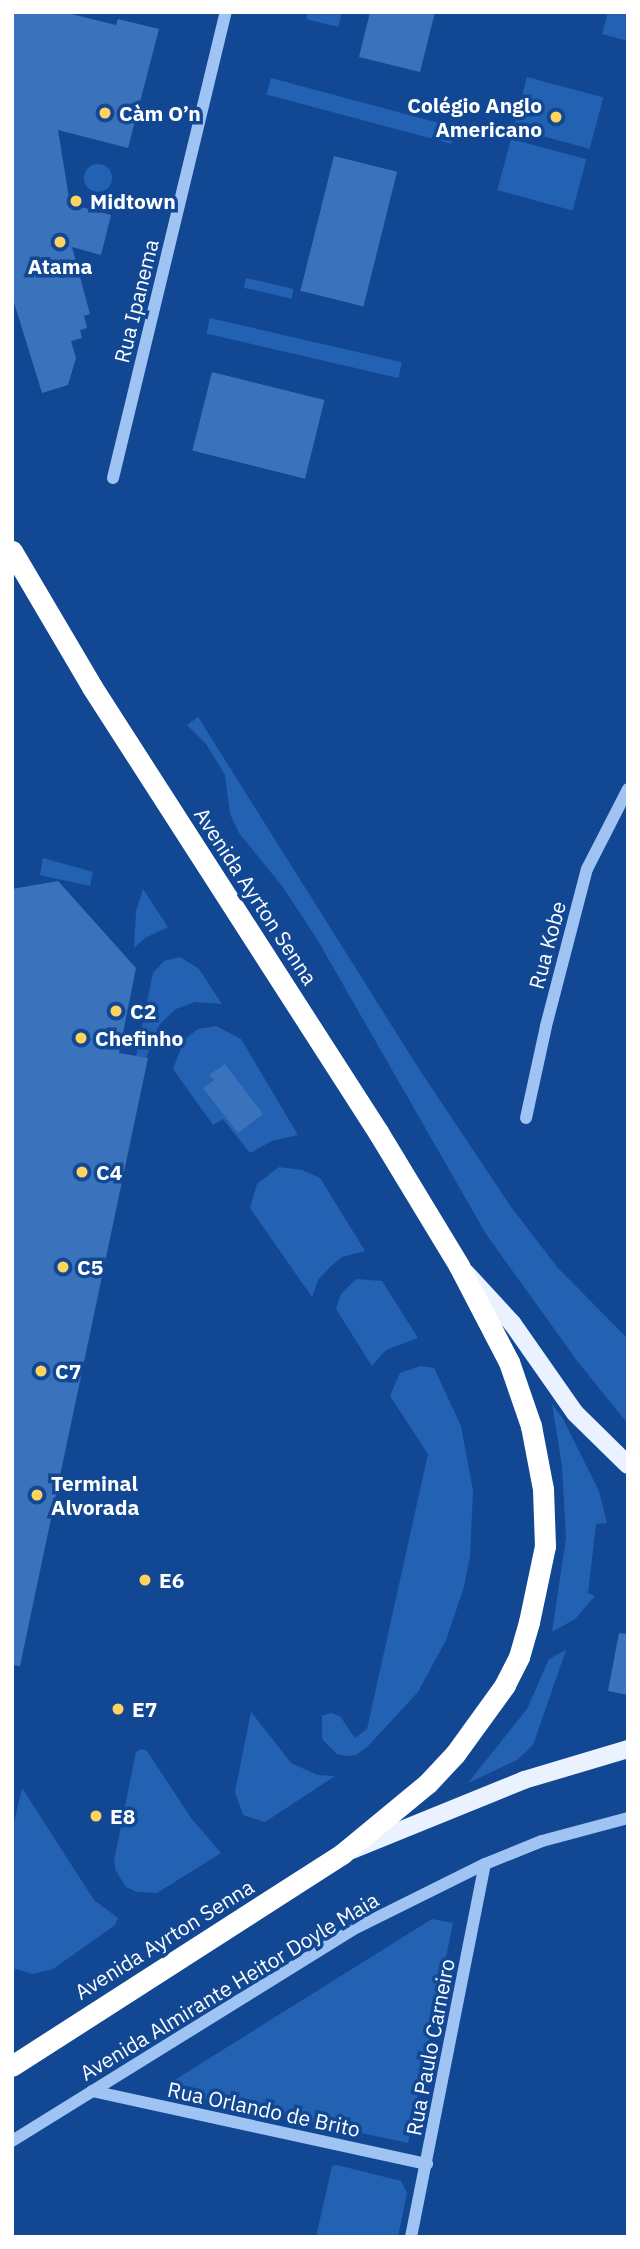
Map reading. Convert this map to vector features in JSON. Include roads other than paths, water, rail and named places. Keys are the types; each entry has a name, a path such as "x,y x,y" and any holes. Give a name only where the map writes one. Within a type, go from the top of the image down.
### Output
{"highway":[{"name":"Avenida Ayrton Senna","path":"12,551 92,687 370,1120 459,1266 509,1362 531,1426 543,1489 545,1546 538,1586 519,1657 488,1712 428,1783 342,1854 12,2066"}],"main road":[{"name":"Avenida Ayrton Senna","path":"459,1266 512,1322 575,1413 628,1465"},
{"name":"Avenida Ayrton Senna","path":"342,1854 524,1780 628,1749"}],"street":[{"name":"Rua Ipanema","path":"113,478 226,12"},
{"name":"Rua Kobe","path":"526,1118 546,1026 587,869 628,789"},
{"name":"Avenida Almirante Heitor Doyle Maia","path":"12,2141 352,1930 485,1864 542,1840 628,1818"},
{"name":"Rua Paulo Carneiro","path":"411,2237 485,1864"},
{"name":"Rua Orlando de Brito","path":"92,2091 426,2164"}],"place":[{"name":"Càm O’n","path":"105,113"},
{"name":"Colégio Anglo Americano","path":"556,117"},
{"name":"Midtown","path":"76,201"},
{"name":"Atama","path":"60,242"},
{"name":"C2","path":"116,1011"},
{"name":"Chefinho","path":"81,1038"},
{"name":"C4","path":"82,1172"},
{"name":"C5","path":"63,1267"},
{"name":"C7","path":"41,1371"},
{"name":"Terminal Alvorada","path":"37,1495"},
{"name":"E6","path":"145,1580"},
{"name":"E7","path":"118,1709"},
{"name":"E8","path":"96,1816"}]}
